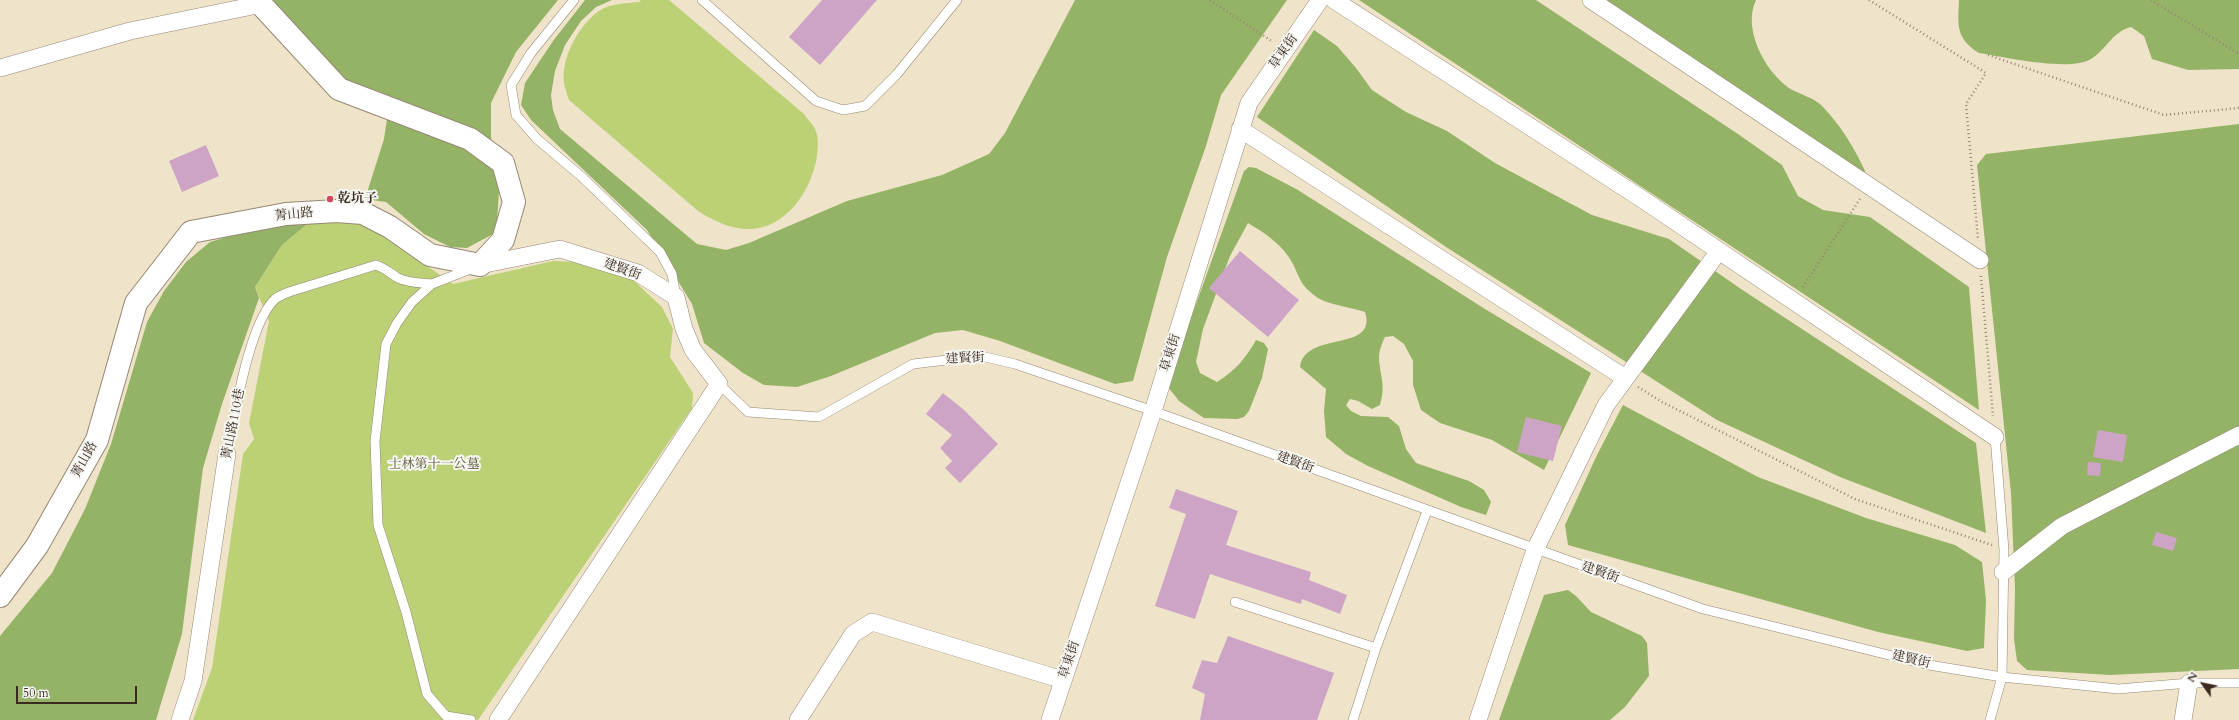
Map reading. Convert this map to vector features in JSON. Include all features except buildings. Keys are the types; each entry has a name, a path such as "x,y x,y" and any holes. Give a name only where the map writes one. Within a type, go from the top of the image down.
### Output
{"street":[{"name":"草東街","path":"1050,720 1152,411 1249,102 1320,0"},
{"path":"1334,0 1642,199 1995,437"},
{"path":"1591,0 1980,260"},
{"path":"0,68 130,31 259,2 340,89 470,139 503,163 514,202 503,240 480,265"},
{"path":"1240,129 1625,378"},
{"name":"菁山路","path":"0,596 37,546 97,440 136,303 191,232 286,214 337,211 363,212 390,227 430,255 480,265"},
{"name":"建賢街","path":"480,265 560,249 638,273 676,297 684,329 693,350 719,384"},
{"path":"1478,720 1535,550 1606,405 1719,251"},
{"path":"498,720 719,384"},
{"path":"2003,572 2062,526 2239,435"},
{"name":"菁山路110巷","path":"180,720 193,681 227,454"},
{"path":"798,720 853,634 872,622 1063,680"},
{"path":"2183,720 2189,684"}],"lane":[{"path":"574,0 531,53 511,85 516,115 537,139 582,177 660,252 672,274 676,297"},
{"path":"702,0 816,101 843,110 865,106 896,74 957,0"},
{"name":"菁山路110巷","path":"227,454 236,407 258,328 266,310 276,299 288,292 376,265 386,268 396,277 409,282 432,284"},
{"path":"471,720 446,716 427,694 406,612 378,525 375,441 386,344 397,323 412,302 432,284 480,265"},
{"name":"建賢街","path":"719,384 748,412 819,417 873,388 913,364 981,356 1015,364 1152,411 1426,511 1703,609 1929,665 2002,677 2118,689 2239,682"},
{"path":"1990,720 2002,677 2004,550 1995,437"},
{"path":"1353,720 1376,648 1426,511"},
{"path":"1235,602 1376,648"}],"path":[{"path":"1210,0 1285,50"},
{"path":"1869,0 1986,73 1966,104 1995,437"},
{"path":"2151,0 2239,54"},
{"path":"1988,55 2164,115 2239,108"},
{"path":"1794,301 1869,186"},
{"path":"1625,378 1662,402 1855,499 2004,550"}],"green space":[{"path":"268,0 558,0 516,52 491,103 491,137 499,190 495,233 467,248 450,247 424,234 386,202 365,199 384,139 390,99 347,83"},
{"path":"585,0 612,0 596,7 581,21 565,45 555,71 551,95 553,110 560,129 697,244 726,250 749,243 847,201 942,175 989,154 1005,133 1075,0 1287,0 1221,95 1206,146 1167,257 1133,381 1115,384 1000,341 963,330 935,333 831,376 797,387 764,385 743,373 704,343 692,304 647,230 531,120 521,105 525,83 553,41"},
{"path":"639,0 669,0 804,114 814,127 817,135 818,150 814,169 809,182 795,205 775,222 762,227 742,229 722,224 704,215 569,100 564,83 565,63 568,52 578,33 592,17 604,8 619,4 641,2"},
{"path":"1359,0 1536,0 1738,134 1782,165 1798,196 1823,210 1870,217 1969,287 1979,410"},
{"path":"1603,0 1756,0 1752,11 1752,24 1758,48 1764,60 1780,81 1789,88 1816,101 1830,114 1847,137 1865,171 1863,176"},
{"path":"1959,0 2239,0 2239,69 2188,70 2152,59 2144,36 2131,27 2119,32 2101,51 2091,59 2081,63 2053,64 1979,53 1966,42 1962,36 1958,17"},
{"path":"1314,30 1337,46 1372,90 1406,112 1447,131 1495,163 1592,215 1669,239 1741,289 1976,443 1986,533 1840,477 1717,420 1446,247 1257,117"},
{"path":"2239,124 2239,669 2110,675 2027,670 2017,661 2014,639 2015,589 2011,493 1977,165 1986,154"},
{"path":"1249,167 1256,168 1298,190 1485,309 1591,373 1544,470 1492,440 1440,423 1421,410 1413,385 1413,361 1404,344 1393,336 1385,337 1379,358 1383,386 1380,405 1372,409 1358,401 1350,399 1346,405 1351,411 1361,416 1388,417 1399,426 1406,449 1416,463 1469,481 1484,490 1491,502 1486,515 1461,507 1368,466 1346,454 1326,437 1324,411 1326,389 1300,367 1305,356 1314,349 1326,344 1351,338 1361,333 1366,325 1365,312 1328,302 1312,294 1302,283 1285,251 1248,223 1230,256 1203,329 1196,362 1200,373 1217,382 1240,364 1256,340 1264,343 1268,349 1262,378 1249,411 1244,417 1237,419 1204,418 1179,401 1168,387 1183,340 1244,171"},
{"name":"士林第十一公墓","path":"341,218 371,227 453,284 553,261 598,263 632,279 662,307 673,329 670,357 693,393 692,408 478,720 193,720 212,668 243,454 254,439 249,423 269,321 255,287 282,245 311,221"},
{"path":"311,221 282,245 255,287 259,298 222,404 203,468 182,634 156,720 0,720 0,636 52,573 85,509 111,444 147,322 164,291 186,262 210,242 244,232"},
{"path":"1623,405 1758,477 1866,518 1955,545 1982,562 1986,600 1984,648 1967,651 1878,632 1568,545 1565,525 1597,455"},
{"path":"1568,590 1591,612 1642,636 1647,643 1649,676 1625,707 1610,720 1499,720 1544,595"}],"place":[{"name":"乾坑子","path":"330,199"}]}
